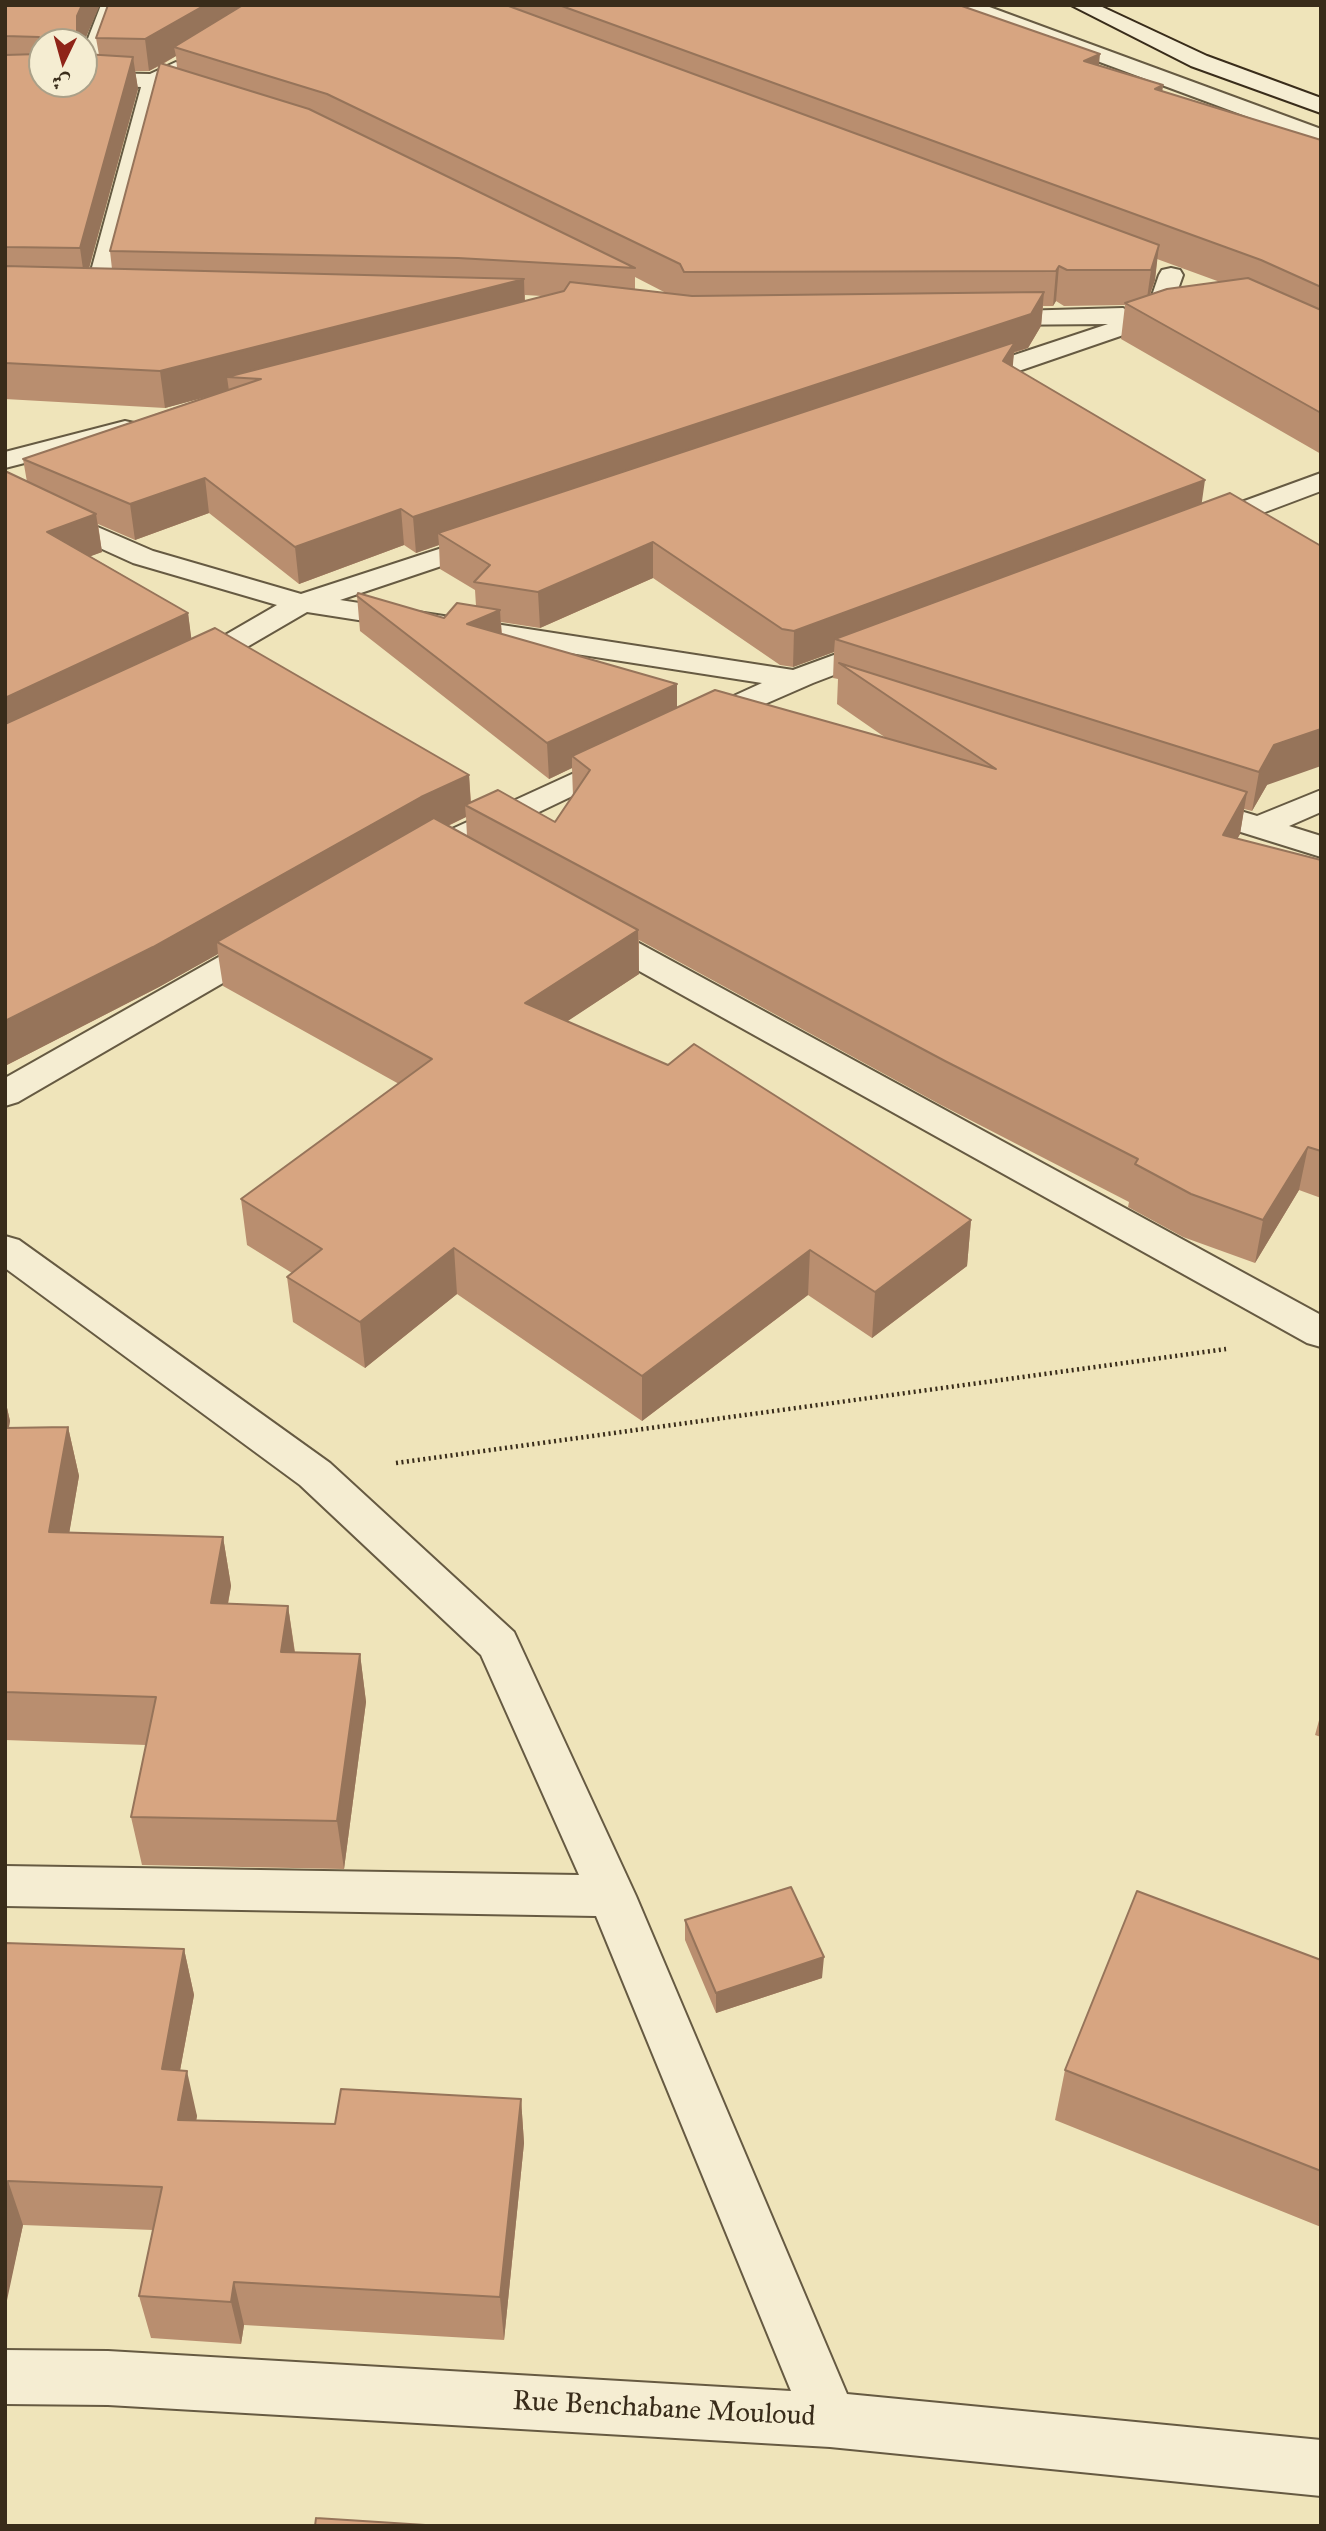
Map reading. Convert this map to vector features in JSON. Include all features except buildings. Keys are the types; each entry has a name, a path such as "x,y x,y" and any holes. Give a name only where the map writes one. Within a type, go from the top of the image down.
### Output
{"street":[{"path":"98,40 111,5"},
{"path":"964,5 1321,137"},
{"path":"1081,5 1199,61 1321,106"},
{"path":"97,293 154,81 189,61"},
{"path":"98,79 154,81 231,106"},
{"path":"1145,265 1196,284"},
{"path":"1171,275 1171,314"},
{"path":"71,293 125,294"},
{"path":"967,317 1171,314"},
{"path":"934,391 1171,314"},
{"path":"5,460 143,425"},
{"path":"1180,534 1321,481"},
{"path":"6,496 143,557 302,603 796,679 836,692"},
{"path":"175,675 302,603 513,533"},
{"path":"389,873 437,846 796,679 911,636"},
{"path":"1166,798 1321,847"},
{"path":"1258,828 1321,800"},
{"path":"437,846 474,866"},
{"path":"558,912 1321,1333"},
{"path":"5,1094 293,929"},
{"path":"5,1249 315,1474 498,1644 612,1896 830,2420"},
{"path":"5,1886 612,1896"},
{"name":"Rue Benchabane Mouloud","path":"5,2377 108,2378 830,2420 1321,2468"}],"path":[{"path":"315,1474 1238,1347"}]}
